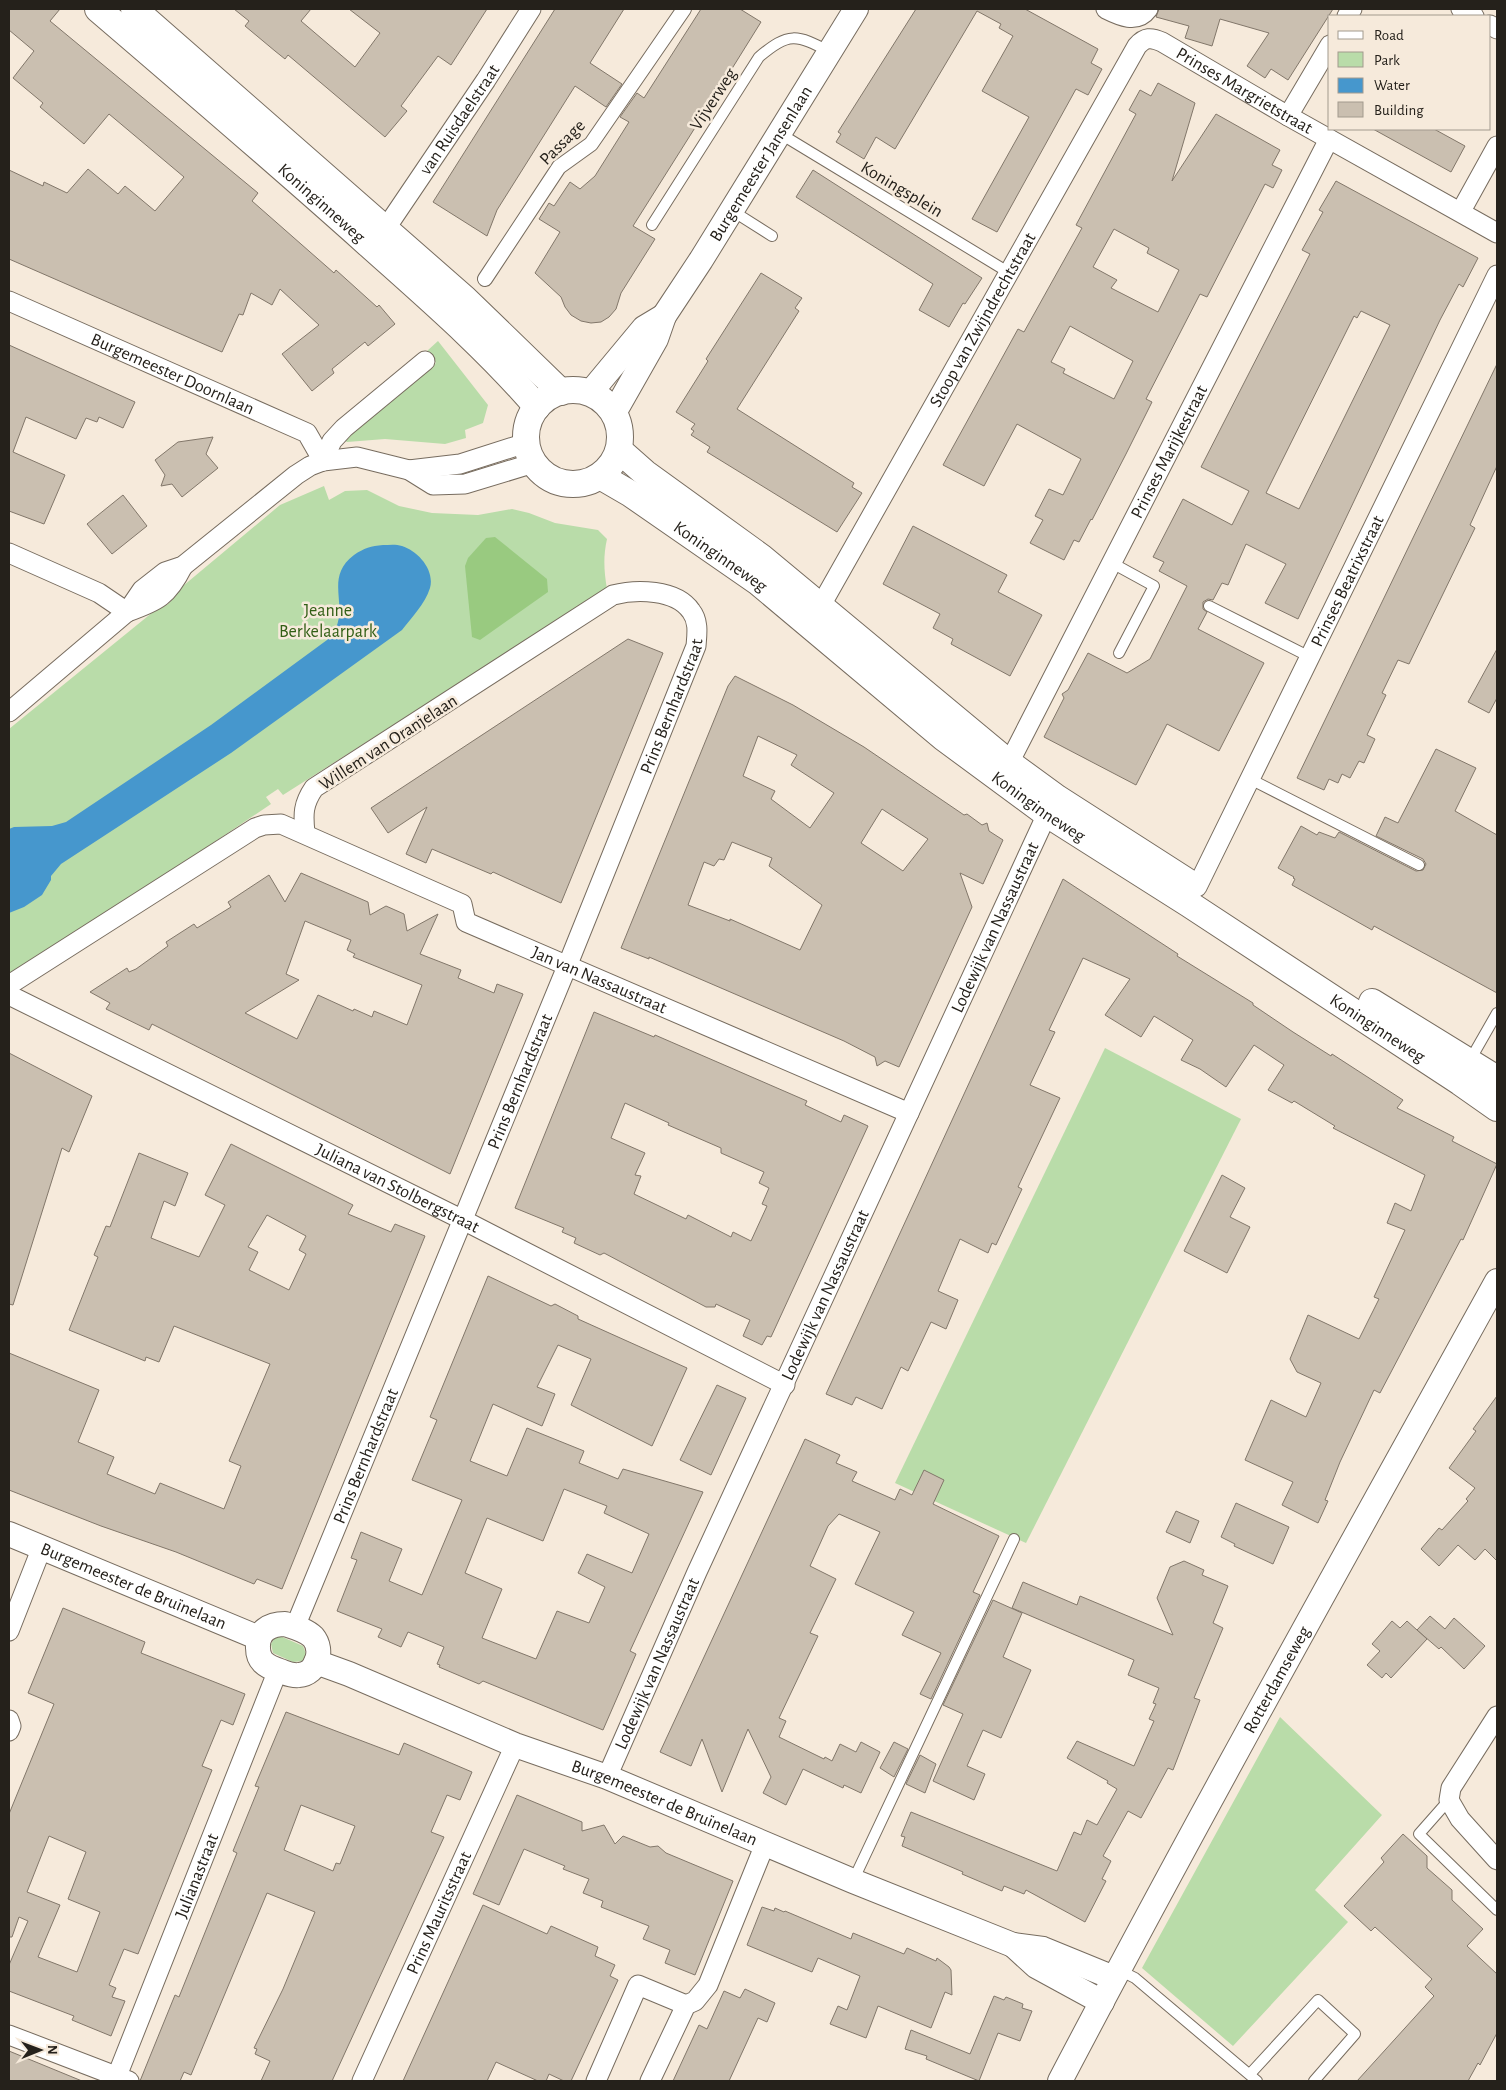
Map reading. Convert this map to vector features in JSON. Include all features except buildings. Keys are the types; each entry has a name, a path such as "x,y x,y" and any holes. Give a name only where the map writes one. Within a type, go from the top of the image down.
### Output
{"main road":[{"name":"Koninginneweg","path":"98,9 254,142 450,316 537,407"},
{"name":"Koninginneweg","path":"134,9 386,228 465,299 561,392"},
{"path":"576,390 590,393 603,401 614,413 620,431 619,450 612,465 600,476 577,485 560,483 545,476 530,453 528,424 537,407 548,398 561,392 576,390"},
{"name":"Koninginneweg","path":"619,450 651,478 761,557 1008,763 1057,798 1395,1017 1497,1079"},
{"name":"Koninginneweg","path":"600,476 631,494 758,582 944,738 1048,814 1205,914 1497,1108"}],"street":[{"name":"van Ruisdaelstraat","path":"386,228 486,80 531,9"},
{"name":"Passage","path":"485,279 559,167 591,144 684,9"},
{"name":"Burgemeester Jansenlaan","path":"614,413 656,339 664,316 856,9"},
{"path":"1106,9 1128,17 1146,12"},
{"path":"1461,9 1472,15"},
{"name":"Prinses Margrietstraat","path":"1148,38 1162,42 1288,116 1461,211 1497,233"},
{"name":"Stoop van Zwijndrechtstraat","path":"820,607 1137,46 1142,40 1148,38"},
{"path":"1288,116 1328,49"},
{"name":"Prinses Marijkestraat","path":"1008,763 1329,139"},
{"path":"1461,211 1497,146"},
{"name":"Prinses Beatrixstraat","path":"1197,887 1497,275"},
{"name":"Burgemeester Doornlaan","path":"9,301 308,433 323,461"},
{"name":"Burgemeester Jansenlaan","path":"590,393 644,328 664,316"},
{"path":"323,461 332,441 344,428 425,361"},
{"path":"9,712 127,612 154,602 163,595 174,585 183,566 296,475 310,466 323,461 357,457 409,470 530,453"},
{"path":"9,553 99,593 127,612"},
{"name":"Prins Bernhardstraat","path":"295,1627 568,964 696,646 697,626 691,611 676,599 656,593 630,591 614,595"},
{"name":"Willem van Oranjelaan","path":"305,833 302,813 314,788 614,595"},
{"name":"Lodewijk van Nassaustraat","path":"608,1777 697,1572 1048,814"},
{"path":"9,986 254,828 264,825 281,824 305,833"},
{"name":"Jan van Nassaustraat","path":"305,833 331,847 462,904 466,922 568,964 909,1113"},
{"name":"Juliana van Stolbergstraat","path":"9,995 463,1220 784,1385"},
{"name":"Rotterdamseweg","path":"1060,2081 1497,1281"},
{"name":"Burgemeester de Bruïnelaan","path":"9,1534 259,1638"},
{"path":"9,1631 42,1547"},
{"path":"285,1624 295,1627 313,1637 318,1650 316,1662 311,1670 298,1676 278,1670 262,1662 258,1652 259,1638 265,1629 285,1624"},
{"name":"Burgemeester de Bruïnelaan","path":"316,1662 349,1674 515,1745 608,1777 854,1881 1013,1945 1043,1949 1117,1974"},
{"name":"Julianastraat","path":"120,2080 278,1670"},
{"path":"1497,1716 1451,1788 1449,1800 1460,1819 1497,1860"},
{"path":"9,1720 11,1726 9,1732"},
{"name":"Prins Mauritsstraat","path":"362,2081 515,1745"},
{"path":"650,2081 686,2005 695,2001 708,1985 765,1844"},
{"name":"Burgemeester de Bruïnelaan","path":"1013,1945 1036,1966 1102,2002"},
{"path":"596,2081 638,1985 686,2005"},
{"path":"9,2035 120,2080"}],"lane":[{"name":"Vijverweg","path":"652,225 759,57 775,43 792,37 812,42 830,52"},
{"name":"Koningsplein","path":"779,133 1008,272"},
{"path":"731,210 772,236"},
{"path":"1112,563 1154,586 1119,653"},
{"path":"1209,606 1310,657"},
{"path":"1250,779 1419,865"},
{"path":"1469,1062 1497,1013"},
{"path":"854,1881 1014,1539"},
{"path":"1449,1800 1419,1834 1497,1910"},
{"path":"1117,1974 1135,1978 1254,2078 1318,2000 1355,2034 1314,2081"}],"green space":[{"path":"438,341 488,405 483,423 465,430 466,438 445,444 385,439 347,442 344,440 344,437 436,363 427,351"},
{"name":"Jeanne Berkelaarpark","path":"324,486 329,500 345,491 367,490 399,506 432,513 478,515 512,509 555,523 598,530 607,539 604,564 607,589 283,795 278,789 266,797 271,804 14,977 9,974 9,729 164,603 167,605 173,599 171,596 280,505"},
{"path":"495,537 547,579 548,592 480,640 472,637 465,566 468,558 486,538"},
{"path":"1105,1048 1241,1119 1026,1543 895,1483"},
{"path":"280,1636 303,1646 306,1654 303,1661 293,1662 273,1653 271,1644 274,1639"},
{"path":"1280,1717 1382,1815 1315,1890 1348,1922 1233,2046 1142,1968"}],"water":[{"path":"383,545 400,545 414,552 424,562 430,575 431,581 428,594 402,630 231,753 61,864 51,876 51,880 42,895 24,907 9,913 9,829 14,827 52,826 66,822 211,725 327,640 335,631 339,618 338,581 345,563 361,551"}]}
